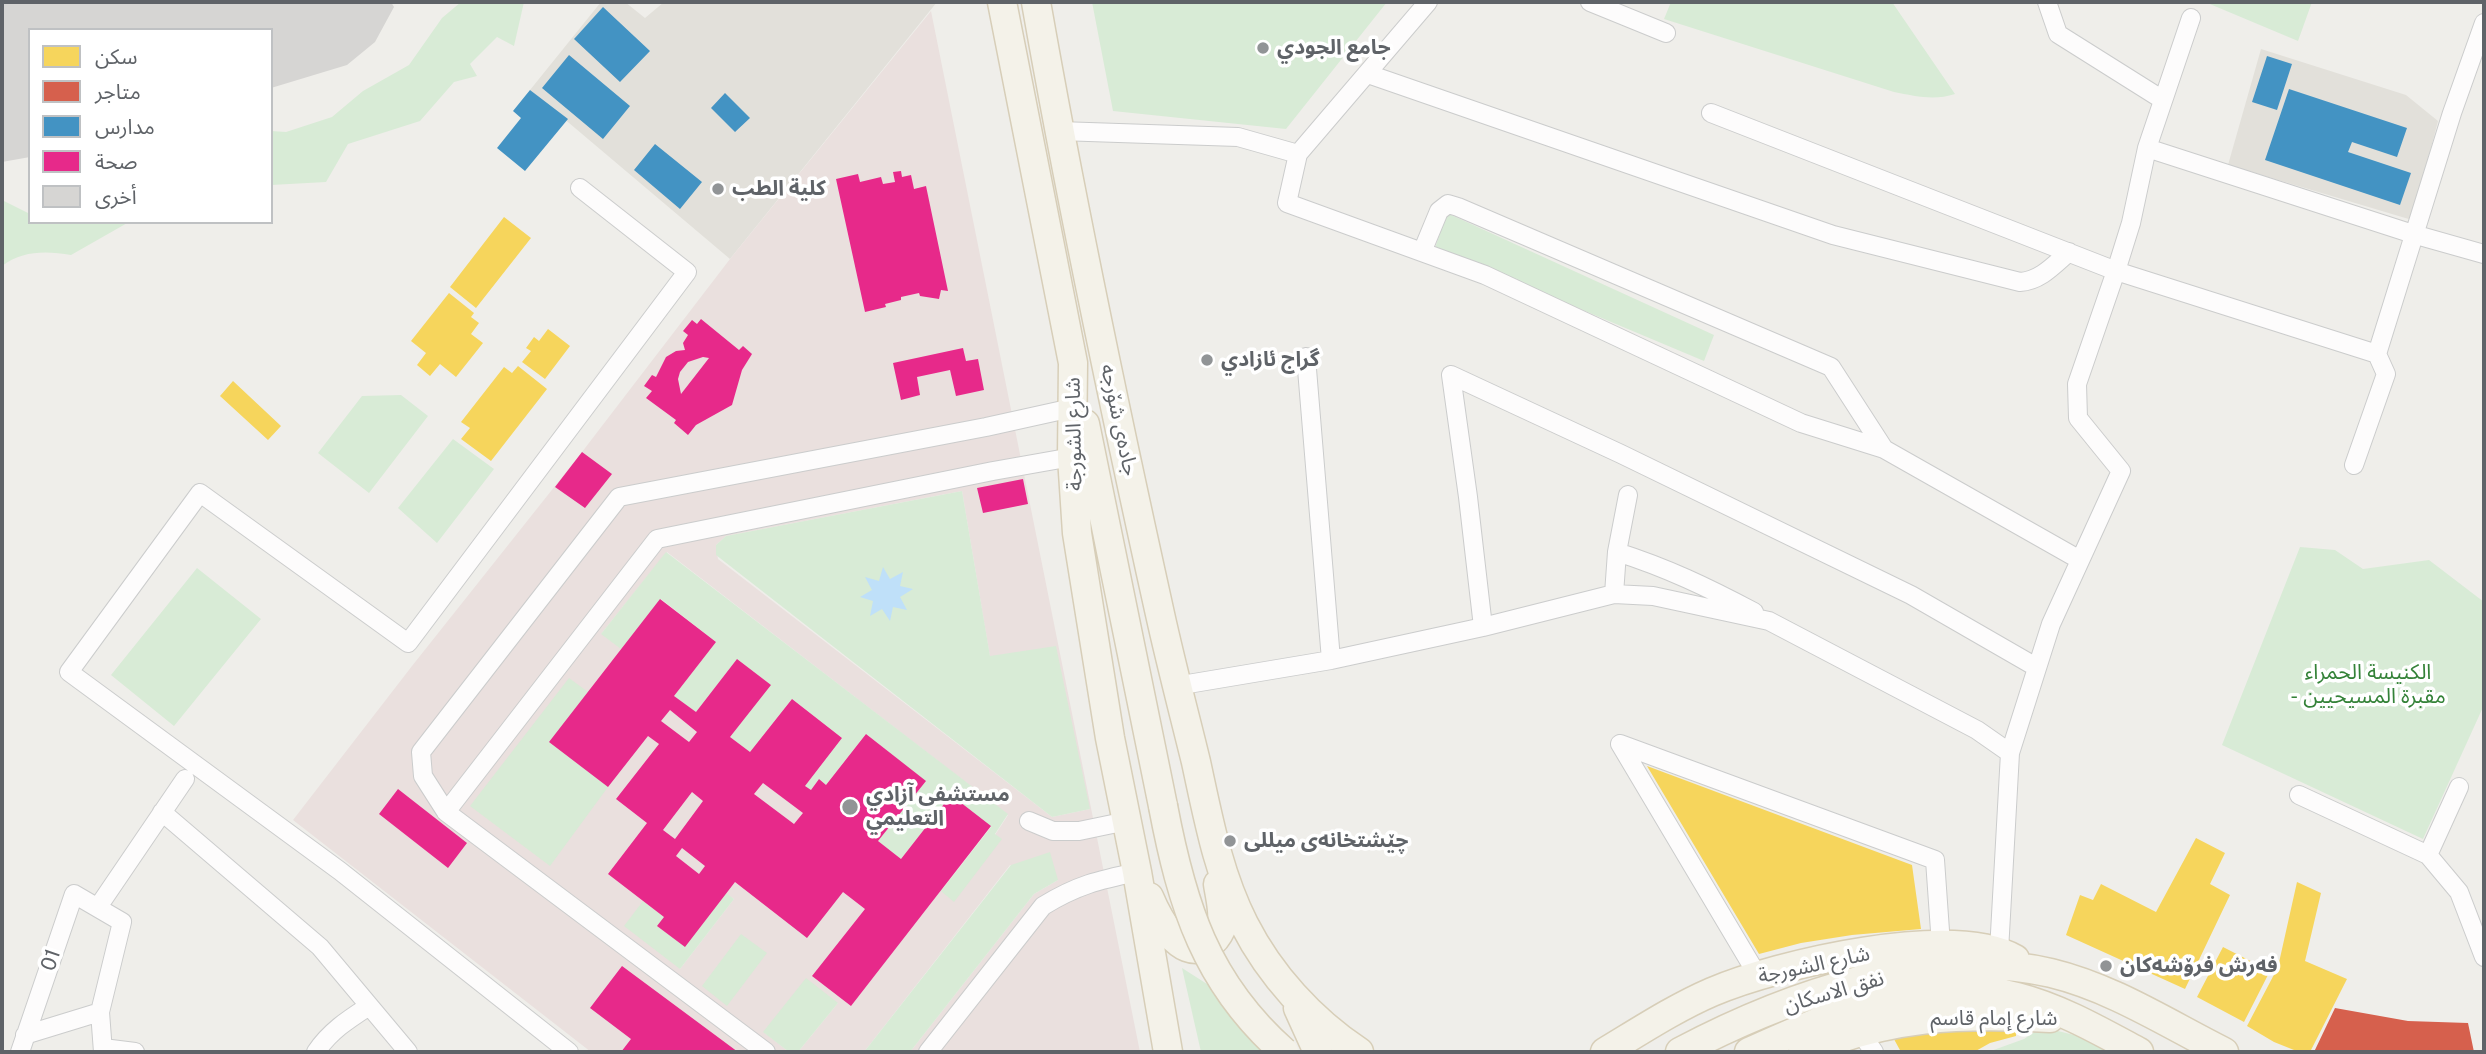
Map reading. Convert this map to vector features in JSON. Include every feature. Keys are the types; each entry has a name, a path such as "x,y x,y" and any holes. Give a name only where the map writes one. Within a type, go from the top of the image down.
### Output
{"main road":[{"name":"شارع الشورجة","path":"1002,2 1073,363 1072,457 1077,533 1088,608 1137,870"},
{"name":"جادەی شۆرجە","path":"1036,2 1059,131 1176,686 1213,836"},
{"path":"1073,363 1176,868 1198,938 1238,1003 1259,1030 1284,1052"},
{"path":"1137,870 1164,928 1184,945 1201,948 1216,937 1222,920 1213,836"},
{"path":"1213,836 1225,877 1244,923 1266,961 1314,1017 1359,1052"},
{"path":"1137,870 1168,1052"},
{"name":"شارع الشورجة","path":"1605,1052 1695,999 1758,976 1858,954 1941,944 1977,946 1998,958 2036,971"},
{"name":"نفق الاسكان","path":"1680,1052 1767,1012 1860,982 1998,958"},
{"name":"شارع إمام قاسم","path":"2036,971 2051,973 2103,991 2224,1052"},
{"path":"1749,1052 1845,1013 1887,1001 1957,989 1996,993 2036,1003 2075,1019"},
{"path":"1289,990 1318,1052"},
{"name":"شارع إمام قاسم","path":"1803,1052 1867,1042 1914,1020 1949,1016 2075,1019 2139,1052"}],"street":[{"path":"1428,2 1298,154 1287,203 1486,275 1801,423 1884,449 2080,560"},
{"path":"1590,2 1666,33"},
{"path":"2047,2 2058,34 2163,100"},
{"path":"1998,958 2010,753 2051,624 2121,471 2078,418 2077,384 2131,223 2147,148 2191,18"},
{"path":"2354,465 2386,374 2377,354 2413,234 2484,23"},
{"path":"1368,74 1833,235 1860,242 2020,282 2031,282 2069,252"},
{"path":"1711,113 2116,271 2377,354"},
{"path":"1059,131 1238,137 1298,154"},
{"path":"2147,148 2413,234 2484,254"},
{"path":"569,1052 340,871 69,672 200,493 408,643 687,272 580,188"},
{"path":"1422,252 1439,211 1448,204 1458,206 1831,367 1884,449"},
{"path":"1306,357 1331,660"},
{"path":"1483,627 1451,375 1622,454 1910,595 2036,667"},
{"path":"766,1052 446,812 423,776 421,751 619,497 1072,408"},
{"path":"446,812 657,539 1072,457"},
{"path":"1614,594 1616,552 1628,495"},
{"path":"1616,552 1659,565 1700,583 1977,730 2010,753"},
{"path":"1176,686 1331,660 1483,627 1614,594 1653,596 1769,621"},
{"path":"1758,976 1620,744 1935,860 1941,944"},
{"path":"135,1052 103,1050 100,1012 122,922 98,907 185,779"},
{"path":"2428,855 2459,787"},
{"path":"2299,795 2428,855 2459,892 2484,957"},
{"path":"162,812 320,947 408,1052"},
{"path":"1029,821 1053,831 1079,831 1127,821"},
{"path":"928,1052 1044,906 1090,882 1137,870"},
{"name":"01","path":"22,1044 74,894 98,907"},
{"path":"316,1052 339,1026 369,1006"},
{"path":"22,1044 100,1012"}],"shaded area":[{"name":"كلية الطب","path":"601,2 625,2 645,18 664,2 937,2 730,259 530,90"},
{"path":"931,11 1140,1052 910,1052 1034,894 1058,880 1010,865 864,1052 798,1052 838,1003 764,1032 789,1052 591,1052 293,820 730,259","holes":["962,491 990,657 1090,809 1052,817 718,559 716,545 726,536","667,552 1008,815 995,835 1001,839 941,891 991,826 951,795 901,858 926,781 866,734 826,784 819,779 810,790 805,785 842,738 792,699 750,752 771,685 660,599 601,634","726,894 734,899 680,969 657,926 685,947"]},
{"path":"2261,49 2406,95 2438,121 2412,220 2228,165"}],"green space":[{"path":"461,2 524,2 514,46 497,37 470,64 477,76 454,82 420,121 348,144 326,182 273,185 273,131 286,132 332,117 363,91 409,65 442,18"},
{"path":"1092,2 1387,2 1286,129 1113,111"},
{"path":"1671,2 1892,2 1955,94 1932,97 1894,92 1664,19"},
{"path":"2205,2 2312,2 2298,41"},
{"path":"2,200 28,213 28,224 125,224 71,255 27,254 2,266"},
{"path":"1447,213 1714,335 1704,361 1435,248"},
{"path":"401,395 428,416 369,493 318,453 362,396"},
{"path":"453,439 494,469 437,543 398,508"},
{"path":"962,491 990,656 1056,646 1090,809 1052,817 716,555 716,545 726,536"},
{"name":"الكنيسة الحمراء - مقبرة المسيحيين","path":"2300,547 2335,550 2363,569 2429,560 2484,602 2484,705 2423,839 2222,745"},
{"path":"666,552 1008,814 995,834 1002,839 954,902 941,891 991,827 951,795 901,859 878,841 925,781 866,734 826,785 819,779 811,790 805,786 842,738 792,699 750,752 730,737 770,685 737,659 696,712 674,696 716,642 661,599 621,649 601,634"},
{"path":"197,568 261,619 174,726 111,675"},
{"path":"569,678 588,692 550,742 608,787 550,866 470,806"},
{"path":"1050,852 1058,880 1034,894 910,1052 864,1052 1011,865"},
{"path":"726,893 734,899 680,969 624,926 643,901 664,917"},
{"path":"741,934 767,953 727,1006 702,986"},
{"path":"1182,968 1218,991 1269,1052 1201,1052"},
{"path":"806,978 838,1003 798,1052 789,1052 763,1032"},
{"path":"2042,1027 2082,1037 2107,1052 1988,1052 2024,1039"}],"water":[{"path":"883,567 890,579 903,572 900,586 913,589 900,597 907,610 893,607 890,621 882,609 870,616 873,601 860,597 872,590 865,577 879,581"}],"building: سكن":[{"path":"504,217 531,238 476,308 450,287"},
{"path":"449,293 474,313 471,317 479,323 471,334 483,343 456,377 440,364 430,376 417,365 426,353 411,341"},
{"path":"548,329 570,346 545,379 522,362 531,351 526,348 534,337 539,341"},
{"path":"518,366 547,389 491,461 461,439 470,428 461,422 504,367 512,373"},
{"path":"233,381 281,426 268,440 220,396"},
{"path":"1647,766 1912,865 1921,929 1852,935 1801,943 1759,954"},
{"path":"2196,838 2225,853 2210,884 2230,895 2185,989 2066,935 2080,895 2093,900 2101,884 2156,912"},
{"path":"2297,882 2321,893 2305,961 2347,979 2310,1052 2299,1052 2274,1042 2247,1026 2278,967"},
{"path":"2223,947 2270,971 2244,1022 2197,997"},
{"path":"2016,1024 2016,1036 1990,1043 1974,1052 1901,1052 1889,1030"}],"building: متاجر":[{"path":"2335,1008 2408,1021 2468,1023 2474,1052 2314,1052"}],"building: مدارس":[{"path":"603,7 650,51 620,82 574,39"},
{"path":"569,55 630,106 603,139 542,88"},
{"path":"2267,56 2292,64 2277,110 2252,102"},
{"path":"2289,89 2407,128 2397,157 2352,142 2348,152 2411,173 2400,205 2265,160"},
{"path":"530,90 568,119 525,171 497,148 521,118 513,111"},
{"path":"725,93 750,118 735,132 711,108"},
{"path":"655,144 702,182 680,209 634,170"}],"building: صحة":[{"path":"901,171 902,177 911,175 914,189 926,186 948,291 941,290 939,299 920,296 919,293 901,297 901,300 885,304 886,307 865,312 836,179 858,174 860,182 881,177 883,184 895,182 893,172"},
{"path":"701,319 739,350 743,346 752,354 742,370 732,405 696,425 688,435 674,423 676,420 646,398 652,391 644,386 652,375 656,377 666,357 676,351 685,350 683,343 688,335 683,331 692,320 697,324","holes":["703,357 709,358 681,394 678,379 680,372 688,362"]},
{"path":"963,348 966,361 978,359 984,390 956,396 950,370 917,377 920,395 901,400 893,363"},
{"path":"582,452 612,474 585,508 555,487"},
{"path":"1023,479 1028,504 983,513 977,488"},
{"name":"مستشفى آزادي التعليمي","path":"660,599 716,642 674,696 696,712 737,659 771,685 730,737 750,752 792,699 842,738 805,786 811,790 819,779 826,785 866,734 926,781 878,841 901,859 951,795 991,826 851,1006 812,976 865,909 843,892 807,938 735,882 685,947 657,926 664,917 608,874 647,823 616,799 659,744 648,736 608,787 549,742","holes":["670,710 697,732 689,742 661,721","763,783 803,813 794,824 754,794","692,792 703,801 675,839 663,830","682,848 705,866 699,874 676,856"]},
{"path":"398,789 467,843 448,868 379,814"},
{"path":"622,966 738,1052 621,1052 631,1039 590,1008"}],"building: أخرى":[{"path":"2,2 391,2 394,7 375,42 347,65 273,87 273,28 28,28 28,157 2,162"}],"place":[{"name":"جامع الجودي","path":"1263,48"},
{"name":"كلية الطب","path":"718,189"},
{"name":"گراج ئازادي","path":"1207,360"},
{"name":"مستشفى آزادي التعليمي","path":"850,807"},
{"name":"چێشتخانەی میللی","path":"1230,841"},
{"name":"فەرش فرۆشەکان","path":"2106,966"}]}
